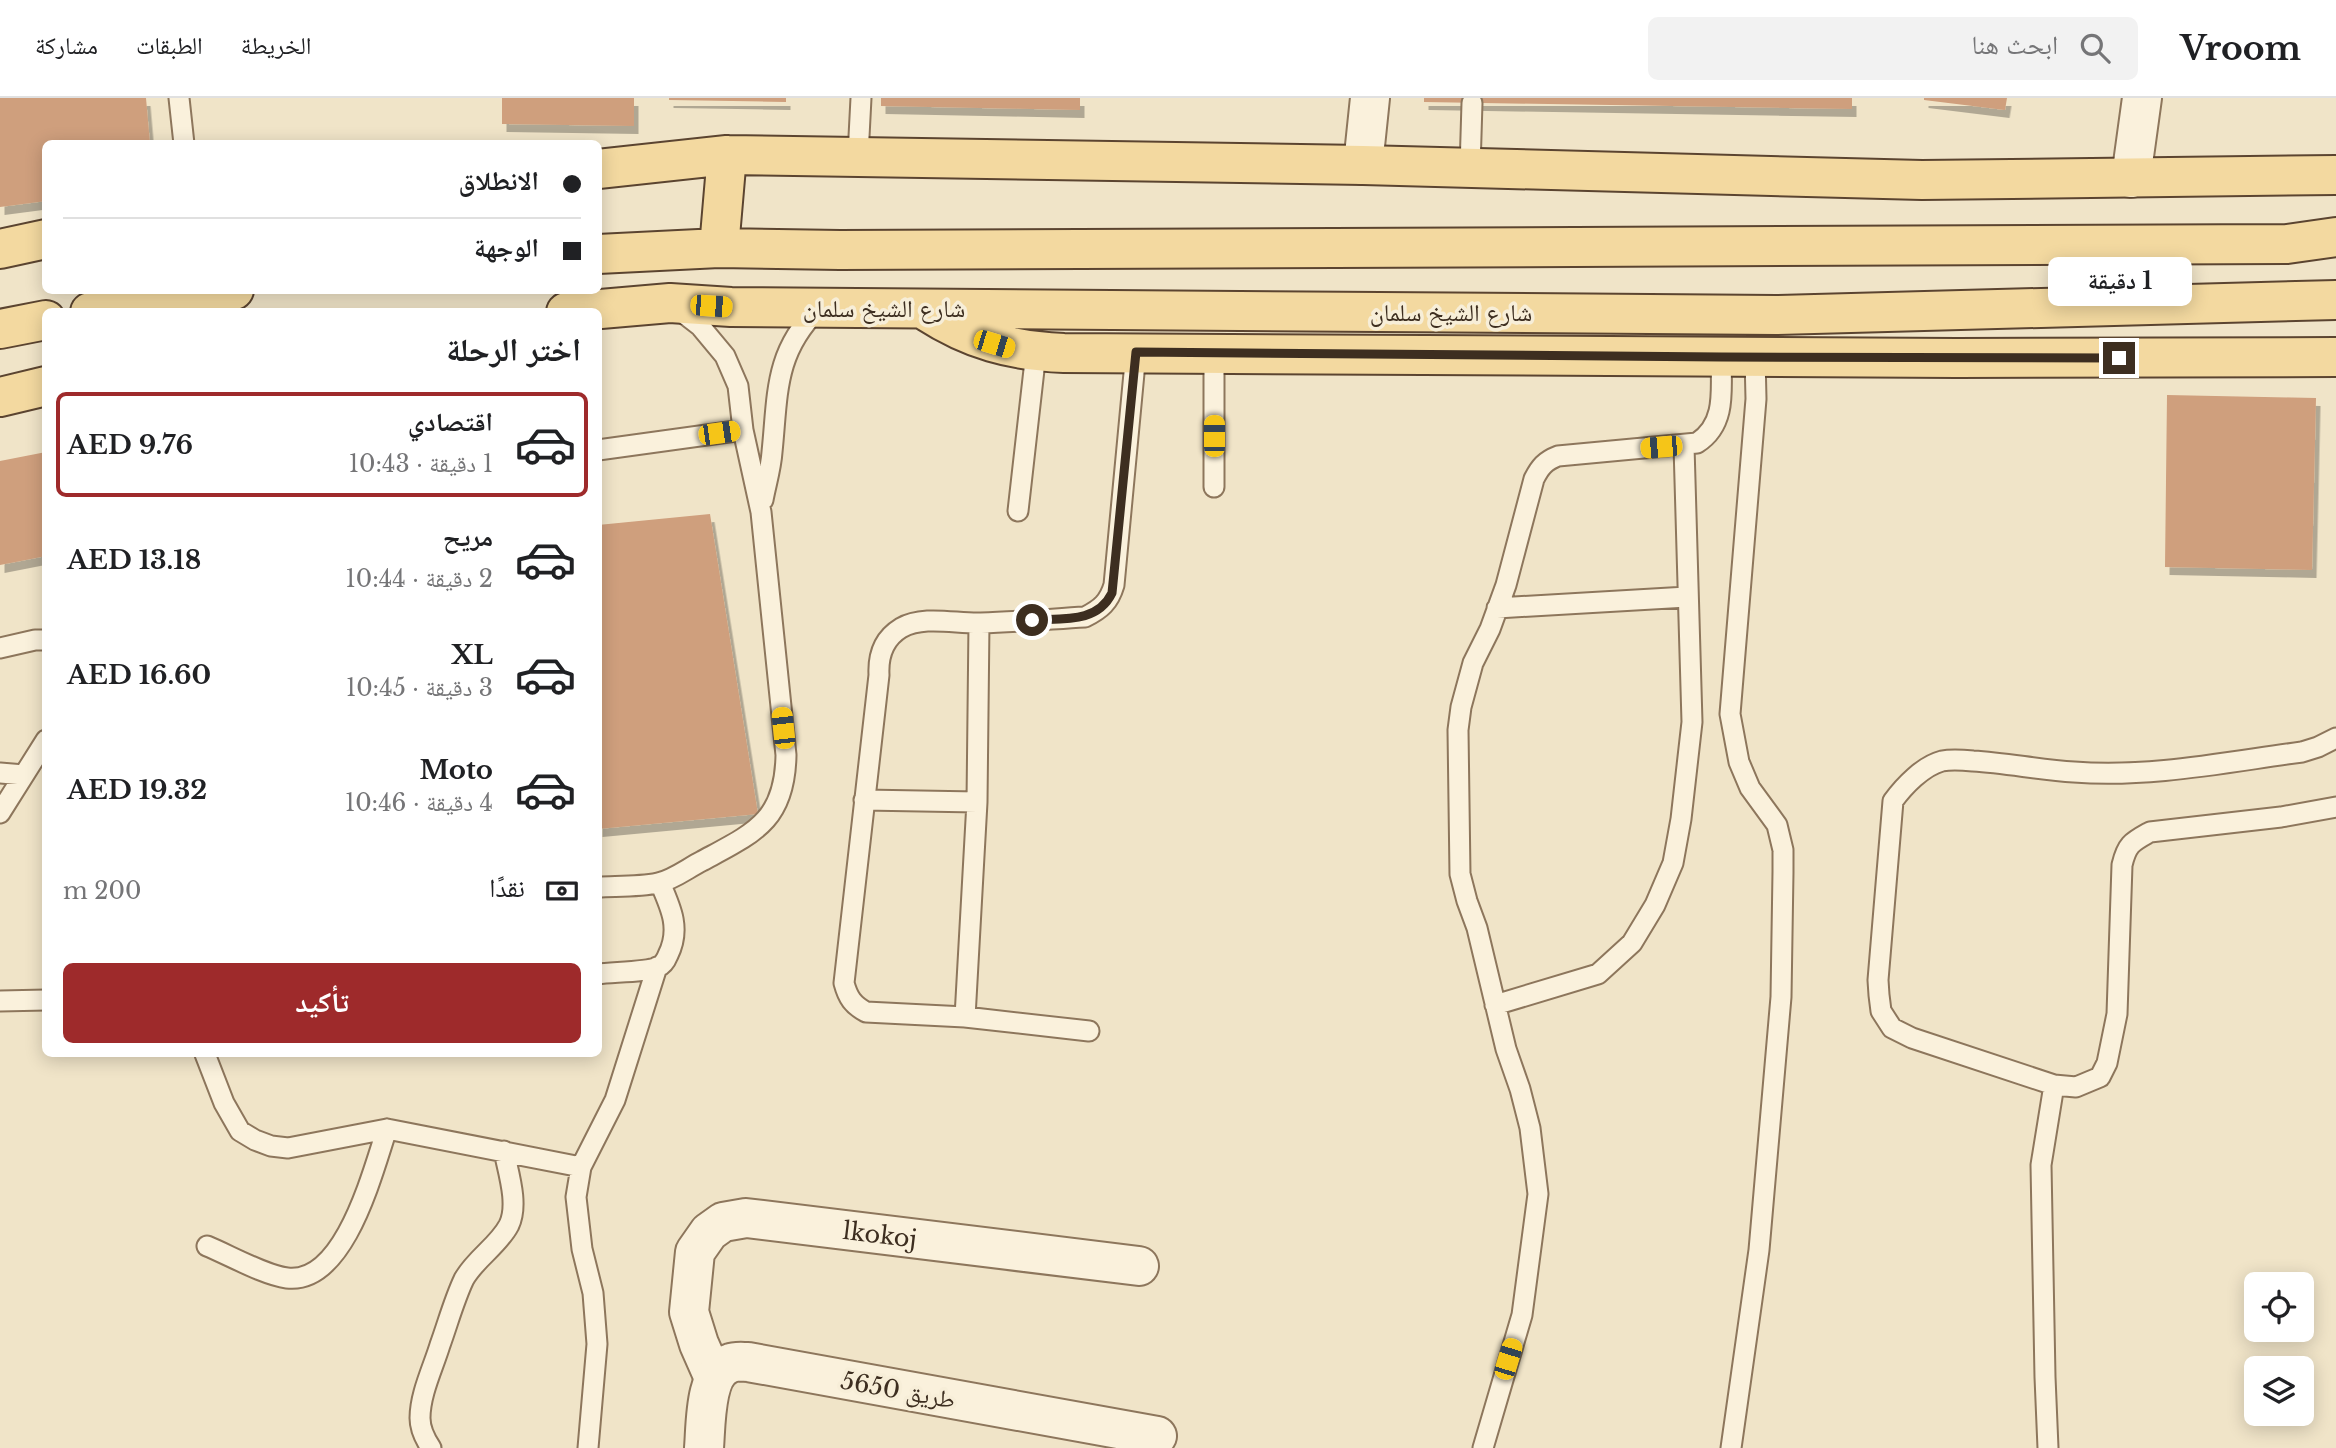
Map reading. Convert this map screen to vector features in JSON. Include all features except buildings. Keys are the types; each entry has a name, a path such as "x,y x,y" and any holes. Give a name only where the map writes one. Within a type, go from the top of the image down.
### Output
{"main road":[{"path":"719,248 727,155"},
{"path":"602,169 727,155 1363,165 1923,180 2336,175"},
{"path":"602,254 719,248 840,250 2273,244 2336,237"},
{"path":"0,249 42,240"},
{"path":"109,308 204,294"},
{"name":"شارع الشيخ سلمان","path":"602,309 670,303 819,308 1776,315 2336,300"},
{"path":"921,308 950,326 981,340 1036,352 1738,357 2336,357"},
{"path":"0,329 42,321"},
{"path":"0,397 42,387"}],"street":[{"path":"1363,165 1370,98"},
{"path":"2131,178 2142,98"},
{"name":"lkokoj","path":"714,1378 699,1344 690,1312 695,1252 709,1232 723,1222 746,1218 1139,1266"},
{"name":"طريق 5650","path":"714,1378 732,1362 748,1362 1157,1436"},
{"path":"704,1448 709,1396 714,1378"}],"lane":[{"path":"180,98 184,140"},
{"path":"858,156 861,98"},
{"path":"1470,168 1472,103"},
{"path":"602,887 660,883 747,837 772,812 786,775 761,512 743,430 738,386 725,356 700,326 670,303"},
{"path":"761,512 772,453 774,416 783,365 790,344 819,308"},
{"path":"1018,511 1036,352"},
{"path":"1089,1031 965,1017 866,1012 855,1006 844,983 879,675 878,662 882,649 899,629 912,623 979,623 1085,617 1098,611 1108,601 1114,585 1136,352"},
{"path":"1214,354 1214,487"},
{"path":"1483,1448 1522,1315 1538,1194 1524,1102 1494,1006 1477,928 1460,874 1458,730 1461,707 1473,663 1490,629 1509,574 1534,479 1540,467 1558,456 1697,443 1707,437 1718,420 1721,403 1738,357"},
{"path":"1731,1448 1759,1250 1781,997 1783,850 1777,825 1750,788 1739,761 1730,715 1756,399 1738,357"},
{"path":"602,449 743,430"},
{"path":"1494,1006 1598,974 1632,943 1654,905 1673,863 1692,722 1684,446"},
{"path":"1497,608 1687,597"},
{"path":"965,1017 977,802 979,623"},
{"path":"0,648 42,640"},
{"path":"2336,738 2302,752 2174,769 2074,772 2009,763 1952,760 1928,767 1906,784 1893,801 1878,980 1881,1012 1892,1028 1912,1038 2054,1085 2076,1087 2100,1077 2107,1063 2116,1014 2122,865 2126,850 2133,841 2150,832 2281,817 2336,807"},
{"path":"0,813 42,746"},
{"path":"0,773 24,775"},
{"path":"864,800 977,802"},
{"path":"602,974 657,968 666,961 673,945 675,930 673,915 660,883"},
{"path":"588,1448 597,1344 593,1293 582,1249 576,1196 581,1167 615,1100 657,968"},
{"path":"0,1000 42,1000"},
{"path":"206,1057 231,1118 240,1131 255,1140 288,1148 387,1129 581,1167"},
{"path":"2048,1448 2041,1166 2054,1085"},
{"path":"206,1245 276,1275 290,1278 313,1273 334,1254 353,1224 387,1129"},
{"path":"430,1448 424,1438 420,1420 421,1402 455,1302 464,1279 478,1259 510,1224 513,1206 504,1151"}],"route":[{"path":"1032,620 1085,617 1098,611 1112,593 1136,352 2119,358"}]}
